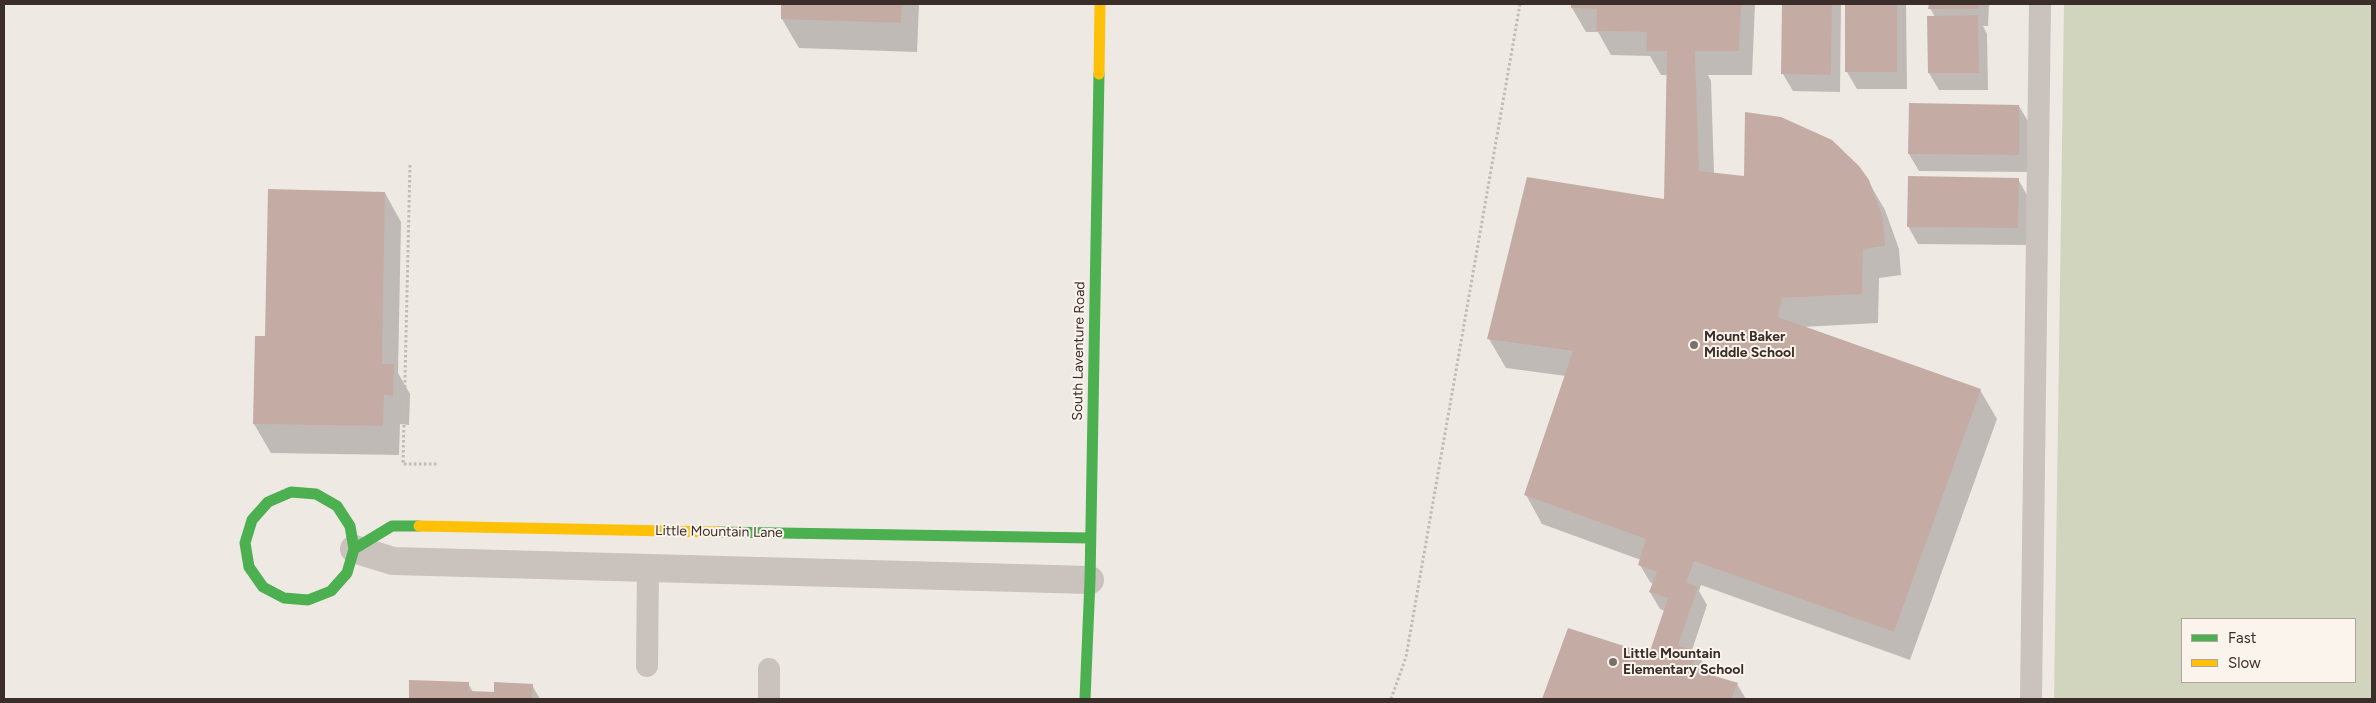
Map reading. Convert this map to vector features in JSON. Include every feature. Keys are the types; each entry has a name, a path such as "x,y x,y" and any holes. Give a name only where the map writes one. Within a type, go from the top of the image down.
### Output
{"street":[{"name":"South Laventure Road","path":"1085,699 1090,580 1100,4"},
{"path":"291,492 316,494 337,506 350,526 354,549 347,573 331,591 308,600 284,598 263,587 249,567 245,543 252,520 268,502 291,492"},
{"name":"Little Mountain Lane","path":"354,549 392,526 1090,538"},
{"path":"648,568 649,531"},
{"path":"354,549 393,561 1090,580"}],"lane":[{"path":"2031,699 2040,4"},
{"path":"647,666 648,568"},
{"path":"769,699 770,669"}],"path":[{"path":"1392,699 1406,657 1520,4"},
{"path":"410,165 403,464 438,464"}],"green space":[{"path":"2064,4 2372,4 2372,699 2054,699"}],"building":[{"path":"781,4 902,4 901,23 781,19"},
{"name":"Mount Baker Middle School","path":"1571,4 1741,4 1739,51 1695,51 1699,171 1744,176 1745,112 1781,117 1832,140 1859,166 1869,180 1883,218 1885,246 1863,249 1862,294 1782,298 1778,317 1981,389 1894,632 1694,561 1686,582 1698,587 1678,646 1697,650 1691,669 1738,683 1731,699 1542,699 1568,628 1649,654 1668,598 1649,592 1657,572 1638,565 1646,539 1524,495 1573,351 1487,339 1527,177 1664,199 1667,51 1646,51 1647,32 1596,31 1597,9 1571,8"},
{"path":"1782,4 1832,4 1831,75 1781,74"},
{"path":"1845,4 1897,4 1897,72 1845,72"},
{"path":"1929,4 1979,4 1979,9 1928,9"},
{"path":"1978,15 1979,73 1928,73 1927,16"},
{"path":"1909,103 2019,105 2019,155 1908,154"},
{"path":"1908,176 2019,178 2018,228 1907,227"},
{"path":"268,189 385,192 382,364 394,364 393,396 384,395 383,426 253,424 255,336 265,336"},
{"path":"409,680 469,682 469,691 494,692 494,682 533,684 532,699 409,699"}],"traffic: fast":[{"path":"1085,699 1090,580 1099,74"},
{"path":"354,549 350,526 337,506 316,494 291,492 268,502 252,520 245,543 249,567 263,587 284,598 308,600 331,591 347,573 354,549 392,526 419,526"},
{"path":"718,532 1090,538"}],"traffic: slow":[{"path":"1099,74 1100,4"},
{"path":"419,526 718,532"}],"place":[{"name":"Mount Baker Middle School","path":"1694,345"},
{"name":"Little Mountain Elementary School","path":"1613,662"}]}
